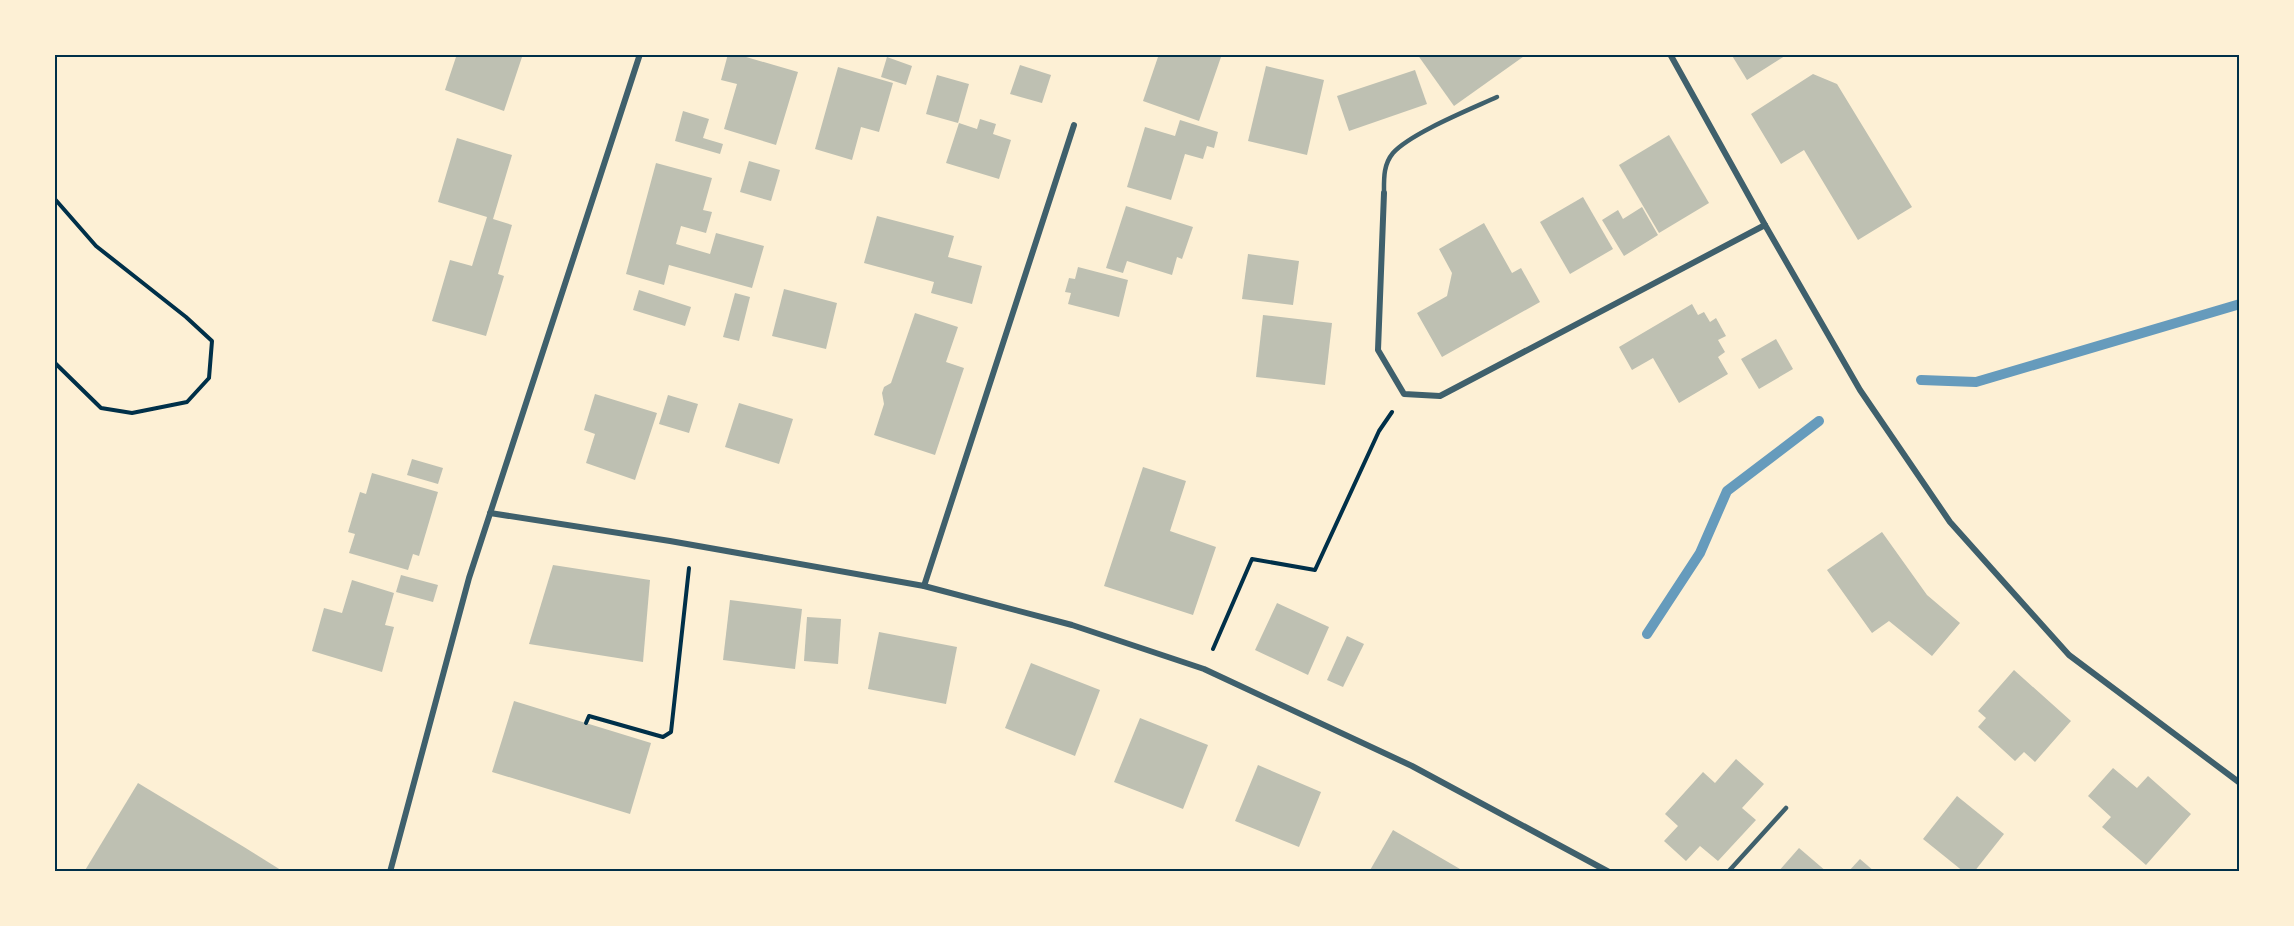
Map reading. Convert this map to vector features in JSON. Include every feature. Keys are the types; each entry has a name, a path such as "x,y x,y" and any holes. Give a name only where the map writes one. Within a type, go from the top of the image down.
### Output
{"street":[{"path":"390,872 469,578 640,54"},
{"path":"1670,54 1860,390 1950,522 2069,655 2240,783"},
{"path":"924,586 1074,125"},
{"path":"1384,193 1378,350 1404,394 1440,396 1765,225"},
{"path":"490,513 924,586 1072,625 1204,669 1412,766 1609,872"}],"lane":[{"path":"1384,193 1384,171 1393,153 1443,122 1497,98"},
{"path":"1728,872 1786,808"}],"path":[{"path":"54,198 96,246 186,317 212,341 209,378 187,402 132,414 101,408 54,362"},
{"path":"1204,669 1252,559 1315,570 1379,431 1404,394"},
{"path":"586,723 589,716 663,737 671,732 692,546"}],"building":[{"path":"457,54 523,54 504,111 445,90"},
{"path":"728,54 736,54 798,72 776,145 724,129 737,84 721,80"},
{"path":"1159,54 1222,54 1199,121 1143,101"},
{"path":"1417,54 1527,54 1454,106"},
{"path":"1731,54 1788,54 1747,80"},
{"path":"887,57 912,66 906,85 881,77"},
{"path":"1020,65 1051,75 1042,103 1010,94"},
{"path":"1266,66 1324,80 1307,155 1248,141"},
{"path":"838,67 893,83 879,132 861,127 852,160 815,149"},
{"path":"1415,70 1427,104 1349,131 1337,96"},
{"path":"1813,74 1837,84 1912,207 1858,240 1804,150 1781,164 1751,114"},
{"path":"937,75 969,84 958,123 926,114"},
{"path":"683,111 709,119 703,138 723,144 720,154 675,141"},
{"path":"980,119 996,124 993,134 1011,140 999,179 946,163 959,123 977,129"},
{"path":"1180,120 1218,132 1214,148 1207,146 1203,159 1185,154 1171,200 1127,187 1145,127 1175,136"},
{"path":"1669,135 1709,203 1659,233 1619,165"},
{"path":"457,138 512,155 493,219 512,225 498,274 504,276 486,336 432,321 450,260 472,266 487,217 438,202"},
{"path":"749,161 780,170 771,201 740,192"},
{"path":"656,163 712,178 703,210 712,212 706,233 681,226 676,244 710,254 716,233 764,246 752,288 669,265 664,285 626,274"},
{"path":"1583,197 1613,249 1570,274 1540,222"},
{"path":"1126,206 1193,227 1182,259 1177,257 1172,275 1127,261 1123,273 1106,268"},
{"path":"1642,207 1658,235 1624,256 1602,220 1618,210 1623,219"},
{"path":"877,216 954,236 948,257 982,266 972,304 931,293 934,282 864,263"},
{"path":"1484,223 1512,273 1521,268 1540,302 1442,357 1417,313 1447,296 1452,273 1439,249"},
{"path":"1248,254 1299,261 1293,305 1242,299"},
{"path":"1078,267 1128,280 1119,317 1068,304 1071,293 1065,292 1069,278 1075,279"},
{"path":"784,289 837,303 826,349 772,336"},
{"path":"639,290 691,307 685,326 633,310"},
{"path":"735,293 750,297 739,341 723,337"},
{"path":"1692,304 1698,315 1704,312 1710,322 1716,318 1726,336 1718,340 1725,352 1718,357 1728,374 1679,403 1653,358 1632,370 1619,347"},
{"path":"915,313 958,327 946,362 964,368 935,455 874,435 884,404 882,393 884,387 891,383"},
{"path":"1263,315 1332,323 1325,385 1256,377"},
{"path":"1776,339 1793,369 1759,389 1741,359"},
{"path":"595,394 657,413 635,480 586,463 595,434 584,430"},
{"path":"668,395 698,404 689,433 659,424"},
{"path":"739,403 793,419 779,464 725,447"},
{"path":"412,459 443,468 438,484 407,475"},
{"path":"1143,467 1186,481 1170,531 1216,547 1193,615 1104,586"},
{"path":"372,473 438,492 419,556 413,554 408,570 349,553 355,534 348,532 360,492 366,494"},
{"path":"1882,532 1927,595 1960,623 1932,656 1889,621 1872,633 1827,570"},
{"path":"553,565 650,580 643,662 529,644"},
{"path":"401,575 438,585 433,602 396,592"},
{"path":"352,580 394,593 385,625 394,627 382,672 312,651 324,608 342,613"},
{"path":"730,600 802,609 795,669 723,660"},
{"path":"1277,603 1329,627 1308,675 1255,650"},
{"path":"807,617 841,619 838,664 804,661"},
{"path":"879,632 957,647 946,704 868,689"},
{"path":"1347,636 1364,644 1343,687 1327,680"},
{"path":"1031,663 1100,690 1075,756 1005,728"},
{"path":"2014,670 2071,721 2035,762 2024,752 2015,761 1978,727 1986,718 1978,711"},
{"path":"514,701 651,743 630,814 492,772"},
{"path":"1140,718 1208,745 1183,809 1114,782"},
{"path":"1736,759 1764,784 1742,808 1756,820 1718,861 1700,846 1686,861 1664,841 1678,826 1665,814 1703,772 1715,783"},
{"path":"1258,765 1321,792 1299,847 1235,821"},
{"path":"2113,768 2137,788 2148,776 2191,814 2146,865 2102,827 2111,817 2088,796"},
{"path":"138,783 244,847 284,872 84,872"},
{"path":"1957,796 2004,834 1974,872 1964,872 1923,839"},
{"path":"1393,830 1460,869 1458,872 1369,872"},
{"path":"1799,848 1827,872 1778,872"},
{"path":"1860,859 1875,872 1848,872"}],"waterway":[{"path":"1921,380 1976,382 2240,304"},
{"path":"1647,634 1700,553 1727,491 1819,421"}]}
